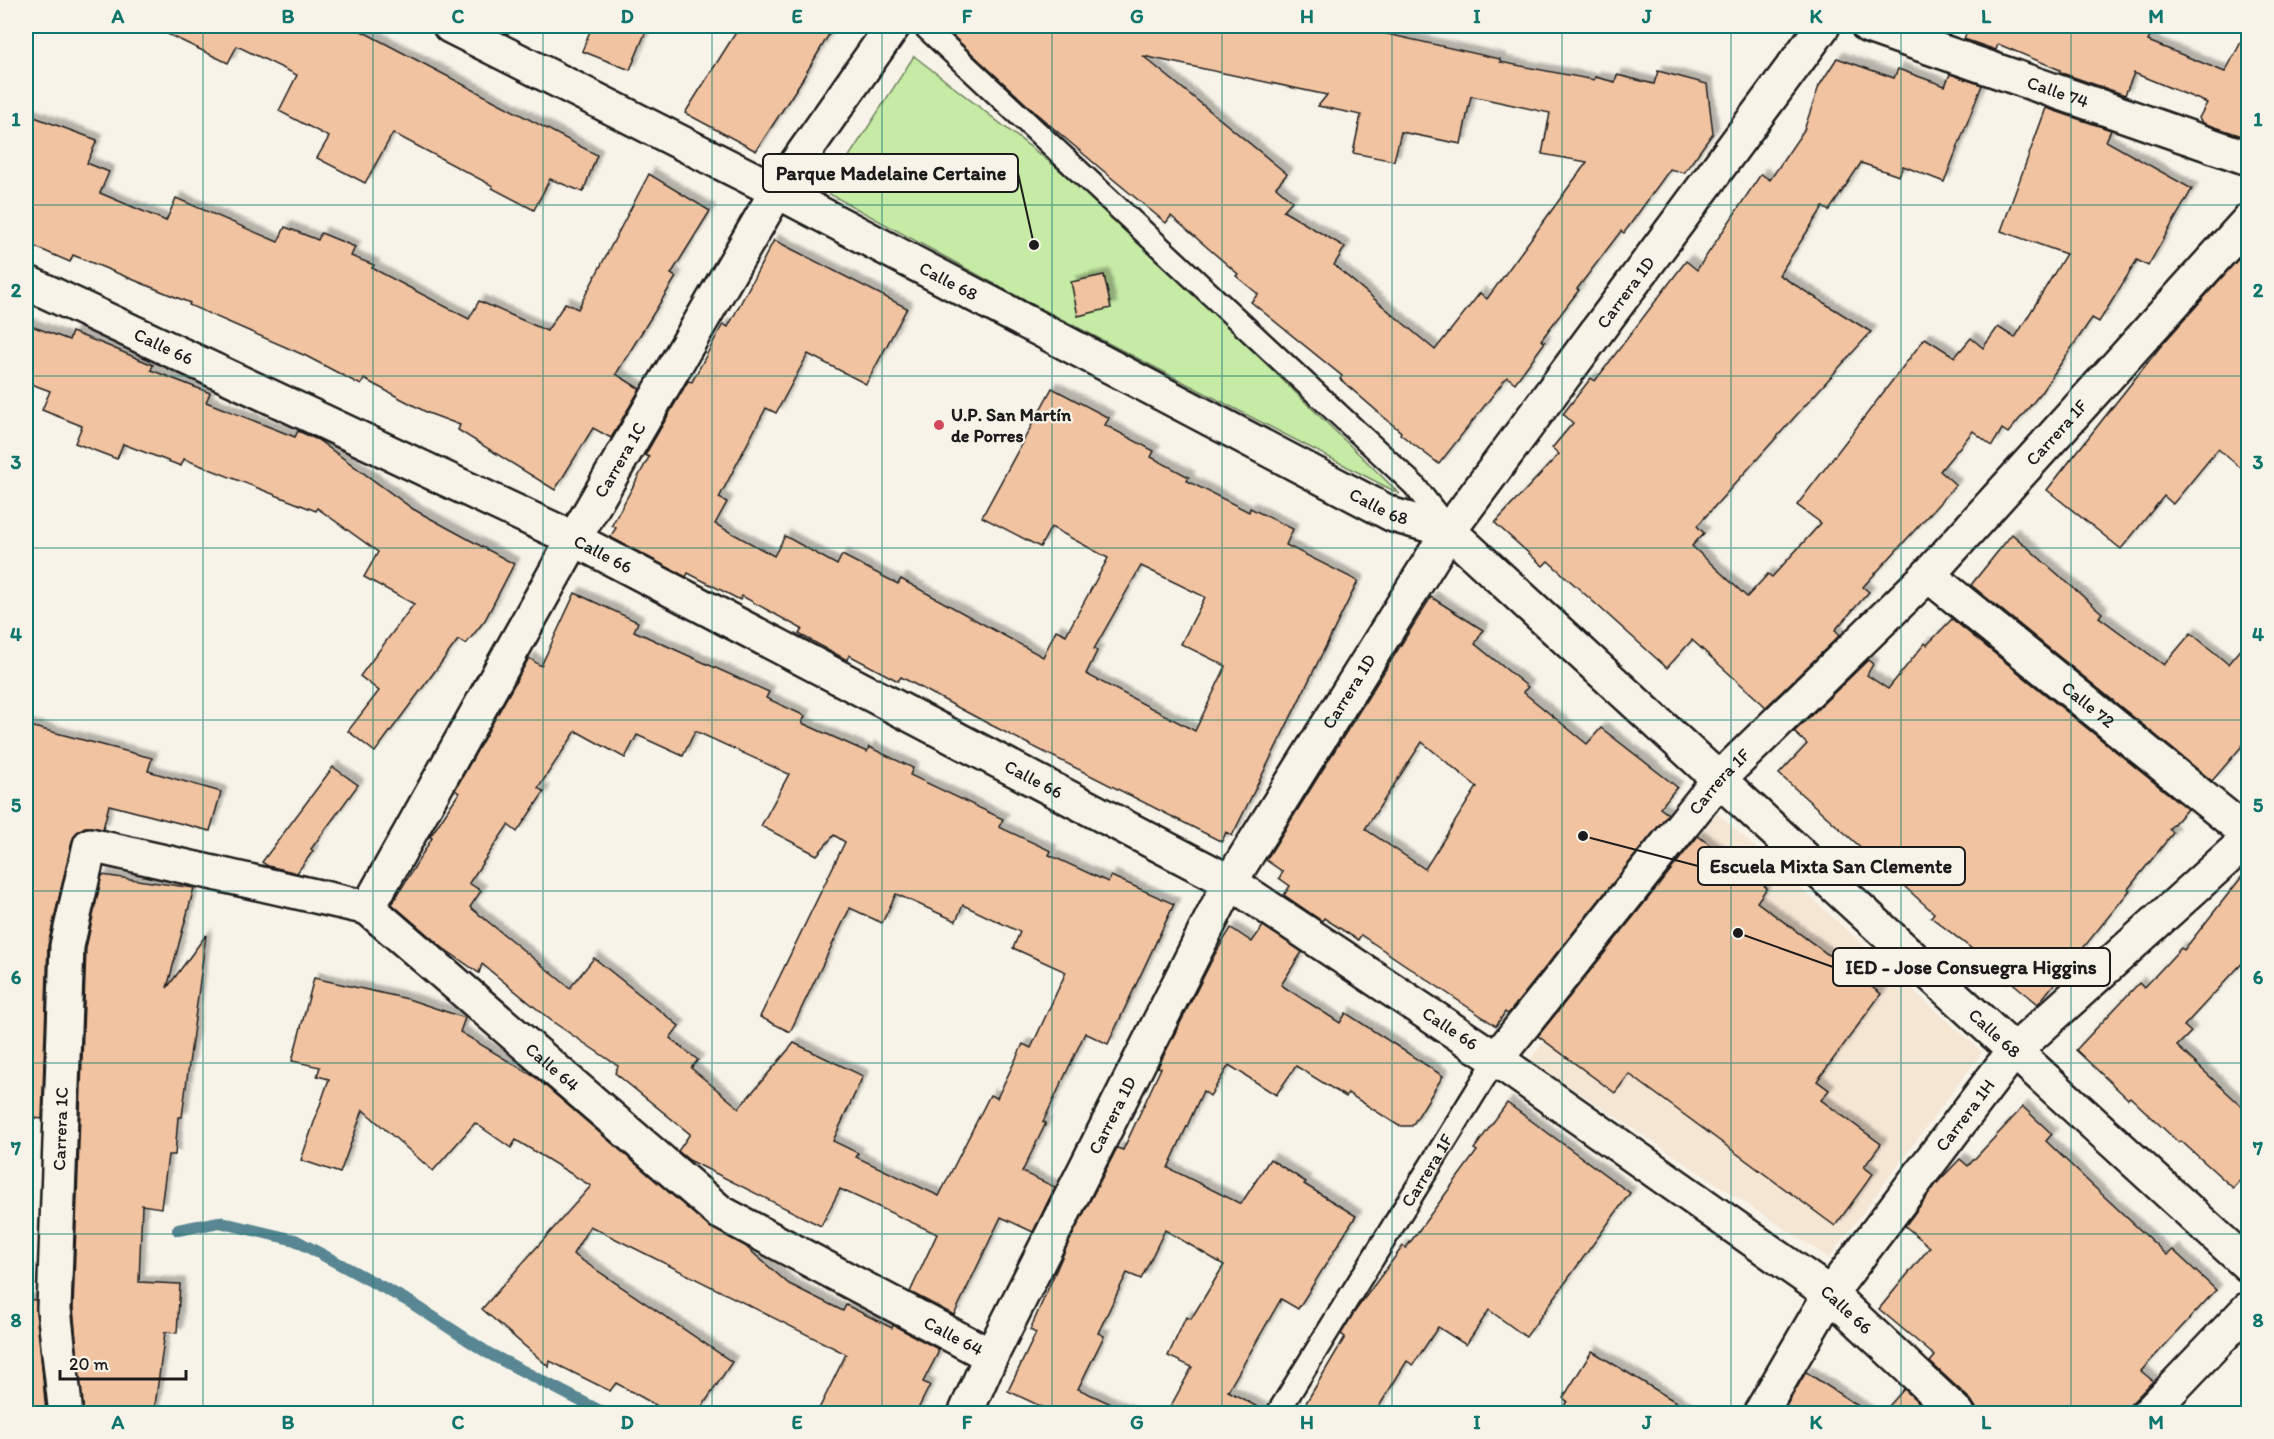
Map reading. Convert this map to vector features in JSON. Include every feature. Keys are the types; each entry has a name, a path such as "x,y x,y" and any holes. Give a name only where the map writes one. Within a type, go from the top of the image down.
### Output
{"street":[{"name":"Calle 68","path":"450,26 777,191 1393,515 1449,531 1720,778 2013,1052 2248,1265"},
{"name":"Carrera 1C","path":"368,908 574,539 777,191 893,26"},
{"name":"Carrera 1D","path":"965,1413 991,1356 1230,882 1449,531 1822,26"},
{"name":"Calle 74","path":"1868,26 2248,158"},
{"name":"Carrera 1F","path":"1496,1059 1720,778 1928,575 2248,221"},
{"name":"Calle 66","path":"26,282 574,539 1230,882 1496,1059 1830,1294 1958,1413"},
{"name":"Calle 72","path":"1928,575 2248,834"},
{"name":"Carrera 1H","path":"1760,1413 1830,1294 2013,1052 2248,839"},
{"name":"Carrera 1C","path":"64,1413 54,1309 67,946 90,844"},
{"name":"Calle 64","path":"90,844 368,908 720,1212 991,1356"},
{"path":"2148,1413 2248,1309"}],"lane":[{"name":"Calle 68","path":"924,26 1414,485 1449,531"},
{"name":"Carrera 1F","path":"1277,1413 1496,1059"}],"shaded area":[{"path":"1717,813 1982,1052 1829,1258 1530,1060"}],"green space":[{"path":"914,56 1092,195 1400,494 1015,295 826,192"}],"building":[{"path":"151,26 352,26 597,155 583,192 550,179 534,210 393,133 365,183 317,158 329,137 279,111 297,75 237,46 228,63"},
{"path":"592,26 648,26 630,70 582,51"},
{"path":"740,26 834,26 756,151 685,113"},
{"path":"942,26 1370,26 1369,30 1500,59 1500,62 1594,80 1595,77 1615,82 1617,75 1654,84 1658,71 1707,84 1713,133 1684,173 1670,169 1624,233 1621,231 1577,289 1579,290 1541,340 1545,342 1515,383 1507,377 1439,464 1400,434 1401,432 1340,379 1342,376 1251,302 1258,294 1236,276 1238,274 1171,216 1166,223 1038,115","holes":["1143,56 1327,95 1318,106 1361,115 1353,153 1394,161 1401,132 1461,144 1471,96 1550,113 1542,154 1587,162 1487,299 1480,293 1435,350 1334,265 1345,247 1283,211 1292,201 1276,187 1287,174"]},
{"path":"1955,26 2154,26 2148,41 2225,72 2248,29 2248,138 2203,123 2199,118 2207,103 2134,73 2125,95 2059,72 2060,70 1998,44 1996,50 1964,39 1967,31"},
{"path":"1837,58 1894,78 1898,69 1945,86 1950,74 1982,85 1944,182 1903,166 1899,176 1861,163 1829,211 1823,207 1779,275 1871,332 1697,526 1704,533 1692,546 1747,597 1768,574 1772,577 1821,523 1797,505 1925,338 1955,357 1971,338 1983,348 1998,327 2015,338 2066,254 2001,231 2046,108 2111,130 2106,141 2192,189 2148,266 2137,260 2099,322 2092,318 2040,394 2008,433 2002,429 1992,446 1973,431 1940,471 1956,485 1863,587 1869,592 1835,630 1840,635 1766,707 1692,640 1667,668 1548,561 1543,566 1495,523 1559,454 1552,448 1573,423 1563,414 1591,378 1595,381 1686,261 1697,270 1761,174 1770,180 1804,130 1819,86"},
{"path":"26,114 97,140 87,163 109,172 100,193 166,221 176,198 278,242 285,227 318,240 321,233 355,247 351,256 374,265 372,268 469,319 479,301 547,331 565,303 578,309 649,174 710,211 671,274 676,277 616,374 640,389 611,438 593,428 555,490 458,430 460,425 428,413 364,379 361,385 306,356 189,305 190,303 73,255 70,262 26,243"},
{"path":"774,240 907,308 866,384 808,354 776,413 766,408 719,498 727,502 715,524 774,556 785,536 837,565 842,555 898,584 901,579 1043,657 1056,630 1066,635 1108,558 1051,527 1040,547 982,517 1052,388 1109,418 1105,425 1154,451 1151,457 1189,477 1187,481 1249,512 1250,508 1293,529 1286,545 1358,581 1232,836 1226,832 1222,842 901,677 898,681 849,655 847,660 799,634 802,629 742,596 740,600 688,573 686,577 610,537 616,528 612,525 649,457 645,455 688,381 692,382 723,324 728,327","holes":["1141,566 1205,597 1181,644 1226,666 1195,731 1086,674 1097,651 1094,649"]},
{"path":"2248,248 2248,474 2218,449 2173,504 2164,496 2121,549 2047,490 2160,347"},
{"path":"1104,275 1111,308 1078,316 1071,282"},
{"path":"26,324 69,340 72,332 106,345 153,365 151,370 210,393 206,402 295,437 298,431 318,440 413,509 514,564 485,620 466,644 458,640 375,752 348,731 379,691 360,676 414,604 364,577 378,552 317,508 316,511 184,459 181,466 123,444 117,459 75,443 82,426 42,410 50,391 26,382"},
{"path":"2012,534 2102,613 2099,617 2164,665 2191,633 2228,664 2248,640 2248,739 2212,781 1971,585"},
{"path":"575,593 638,622 634,631 769,692 766,698 805,716 802,723 867,752 869,747 913,768 910,775 1003,819 999,827 1051,851 1049,855 1108,882 1111,876 1174,904 1108,1044 1085,1033 1043,1122 1046,1123 1022,1172 1055,1187 1033,1232 1001,1217 954,1315 910,1292 937,1234 840,1189 821,1226 689,1160 678,1151 690,1134 615,1073 618,1066 553,1022 482,964 479,973 443,948 392,904 432,838 430,837 459,793 455,790 529,658 541,666","holes":["576,731 625,758 637,735 683,756 695,731 789,774 761,826 817,855 834,835 845,842 760,1017 790,1032 850,908 882,923 896,894 956,921 963,905 1020,932 1013,948 1066,972 1031,1048 1023,1044 997,1098 990,1095 939,1196 856,1157 858,1153 833,1141 863,1076 794,1043 739,1108 691,1068 698,1060 670,1038 679,1026 594,958 570,988 470,907 481,891 469,883 508,825 517,832 544,792 538,788"]},
{"path":"1431,597 1483,630 1475,644 1528,687 1523,692 1587,744 1601,728 1677,787 1660,808 1668,814 1508,1014 1505,1012 1496,1026 1361,935 1358,940 1324,918 1322,921 1284,895 1290,886 1279,878 1283,872 1266,860","holes":["1422,742 1477,787 1425,869 1365,829"]},
{"path":"1952,619 2187,809 2169,829 2173,833 2128,889 2130,890 2038,1004 2009,980 2006,984 1974,958 1977,953 1931,917 1934,913 1779,774 1807,744 1794,732 1868,660 1873,664 1867,675 1888,689 1925,643 1927,645"},
{"path":"26,725 152,758 148,771 221,792 210,831 109,805 103,829 85,827 76,833 72,841 48,945 42,1119 26,1117"},
{"path":"333,767 358,785 311,849 313,851 297,873 268,866 262,862"},
{"path":"1698,836 1767,888 1757,902 1881,994 1817,1081 1829,1090 1821,1100 1881,1144 1864,1167 1873,1174 1835,1226 1629,1074 1615,1093 1538,1036"},
{"path":"2248,869 2248,957 2184,1026 2191,1032 2177,1046 2248,1112 2248,1171 2233,1188 2181,1141 2179,1143 2130,1097 2128,1099 2076,1050 2139,983 2144,988 2181,948 2184,950"},
{"path":"102,875 194,888 167,988 206,935 182,1117 178,1117 175,1155 168,1155 161,1208 142,1205 139,1282 180,1284 177,1333 165,1332 154,1413 83,1413 73,1308 86,948"},
{"path":"1263,926 1302,952 1281,985 1340,1023 1346,1013 1443,1076 1412,1126 1399,1126 1348,1093 1346,1097 1296,1066 1276,1095 1229,1065 1210,1096 1203,1091 1168,1168 1241,1204 1270,1159 1306,1182 1304,1184 1356,1216 1298,1309 1281,1299 1228,1391 1265,1411 1264,1413 1167,1413 1192,1367 1168,1356 1186,1317 1191,1319 1224,1265 1165,1230 1141,1279 1127,1273 1098,1333 1104,1336 1078,1389 1131,1413 1055,1413 1008,1391 1036,1333 1030,1330 1066,1248 1117,1148 1123,1150 1161,1068 1158,1067 1215,954 1231,928 1252,942"},
{"path":"314,978 408,999 465,1018 460,1032 535,1077 708,1226 745,1246 789,1284 843,1311 846,1305 892,1328 893,1325 938,1349 923,1382 930,1385 916,1413 817,1413 846,1354 590,1226 573,1254 732,1362 698,1413 670,1413 616,1383 610,1391 550,1361 549,1367 482,1309 591,1186 516,1140 511,1148 475,1123 433,1171 363,1110 340,1173 301,1160 329,1079 317,1076 320,1067 292,1061"},
{"path":"1507,1103 1630,1193 1526,1337 1489,1310 1466,1345 1438,1327 1413,1365 1407,1361 1375,1413 1300,1413 1345,1337 1341,1334 1353,1314 1403,1246 1406,1248 1477,1151 1474,1149"},
{"path":"2023,1107 2052,1134 2046,1141 2093,1186 2167,1255 2173,1250 2216,1290 2141,1371 2153,1381 2122,1413 1976,1413 1971,1400 1930,1362 1935,1356 1879,1309 1930,1247 1905,1226 1937,1183 1960,1159 1968,1166"},
{"path":"26,1299 36,1300 46,1413 26,1413"},
{"path":"1592,1351 1694,1413 1560,1413 1567,1401 1563,1398"},
{"path":"1806,1372 1869,1413 1782,1413"},
{"path":"1904,1389 1930,1413 1883,1413"}],"waterway":[{"path":"178,1230 219,1222 295,1240 410,1302 488,1353 606,1414"}],"place":[{"name":"Parque Madelaine Certaine","path":"1034,245"},
{"name":"U.P. San Martín de Porres","path":"939,425"},
{"name":"Escuela Mixta San Clemente","path":"1583,836"},
{"name":"IED - Jose Consuegra Higgins","path":"1738,933"}]}
